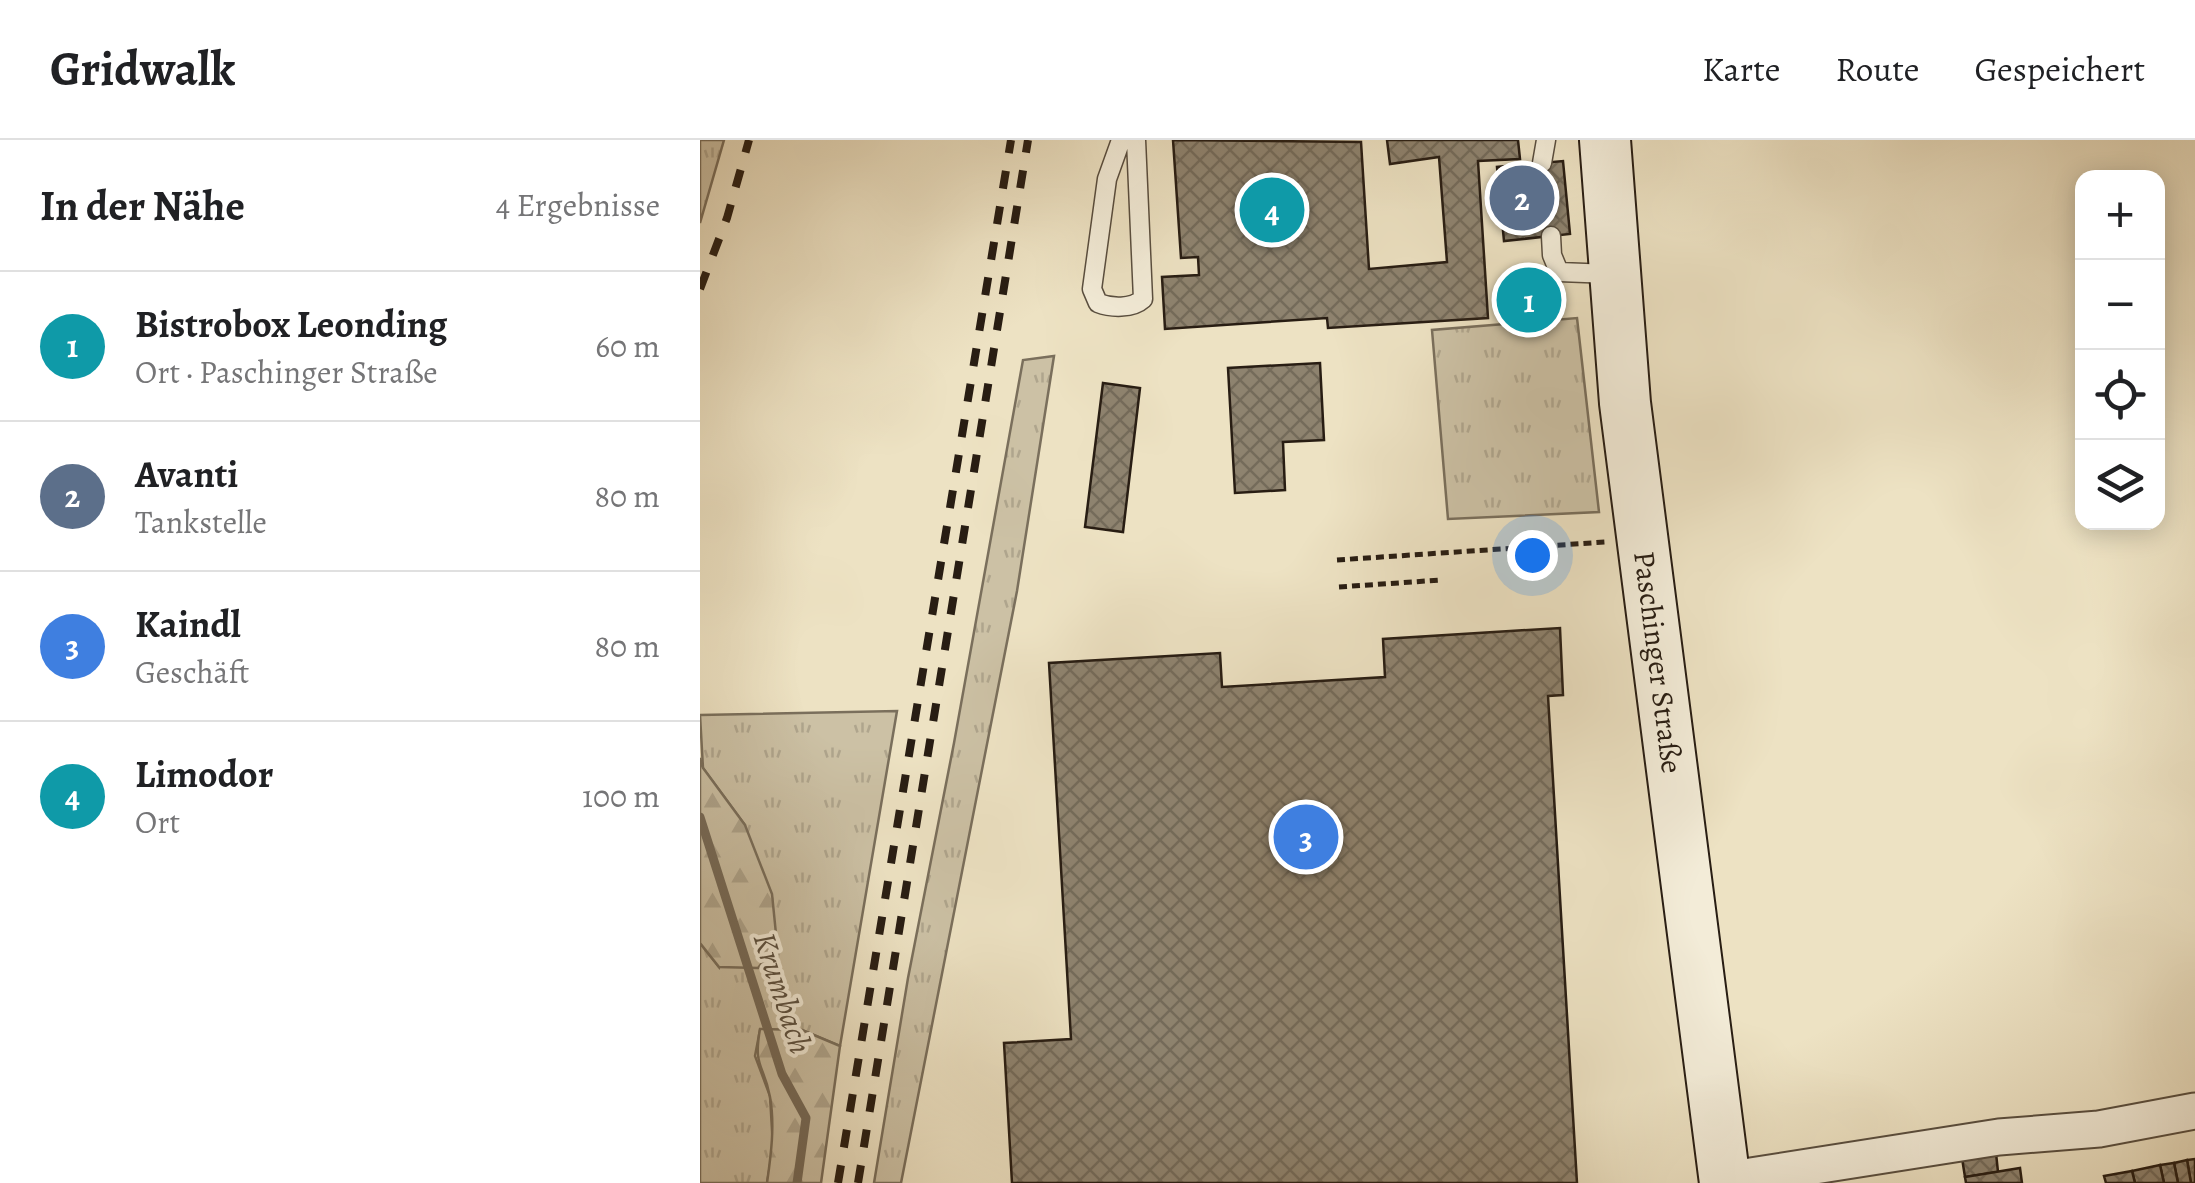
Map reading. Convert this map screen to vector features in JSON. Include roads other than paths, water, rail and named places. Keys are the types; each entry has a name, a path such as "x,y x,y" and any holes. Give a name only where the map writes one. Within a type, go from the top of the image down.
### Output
{"street":[{"name":"Paschinger Straße","path":"1606,140 1627,421 1725,1181"},
{"path":"1725,1181 1999,1137 2099,1129 2195,1110"}],"lane":[{"path":"1122,140 1107,179 1092,289 1098,303 1106,306 1143,300 1136,140"},
{"path":"1542,163 1546,140"},
{"path":"1550,236 1560,272 1614,274"}],"waterway":[{"name":"Krumbach","path":"700,817 782,1074 806,1118 797,1183"}],"railway":[{"path":"700,289 727,218 749,140"},
{"path":"838,1183 1011,140"},
{"path":"858,1183 1028,140"}],"place":[{"name":"Avanti","path":"1522,198"},
{"name":"Limodor","path":"1272,210"},
{"name":"Bistrobox Leonding","path":"1529,300"},
{"name":"Kaindl","path":"1306,837"}]}
